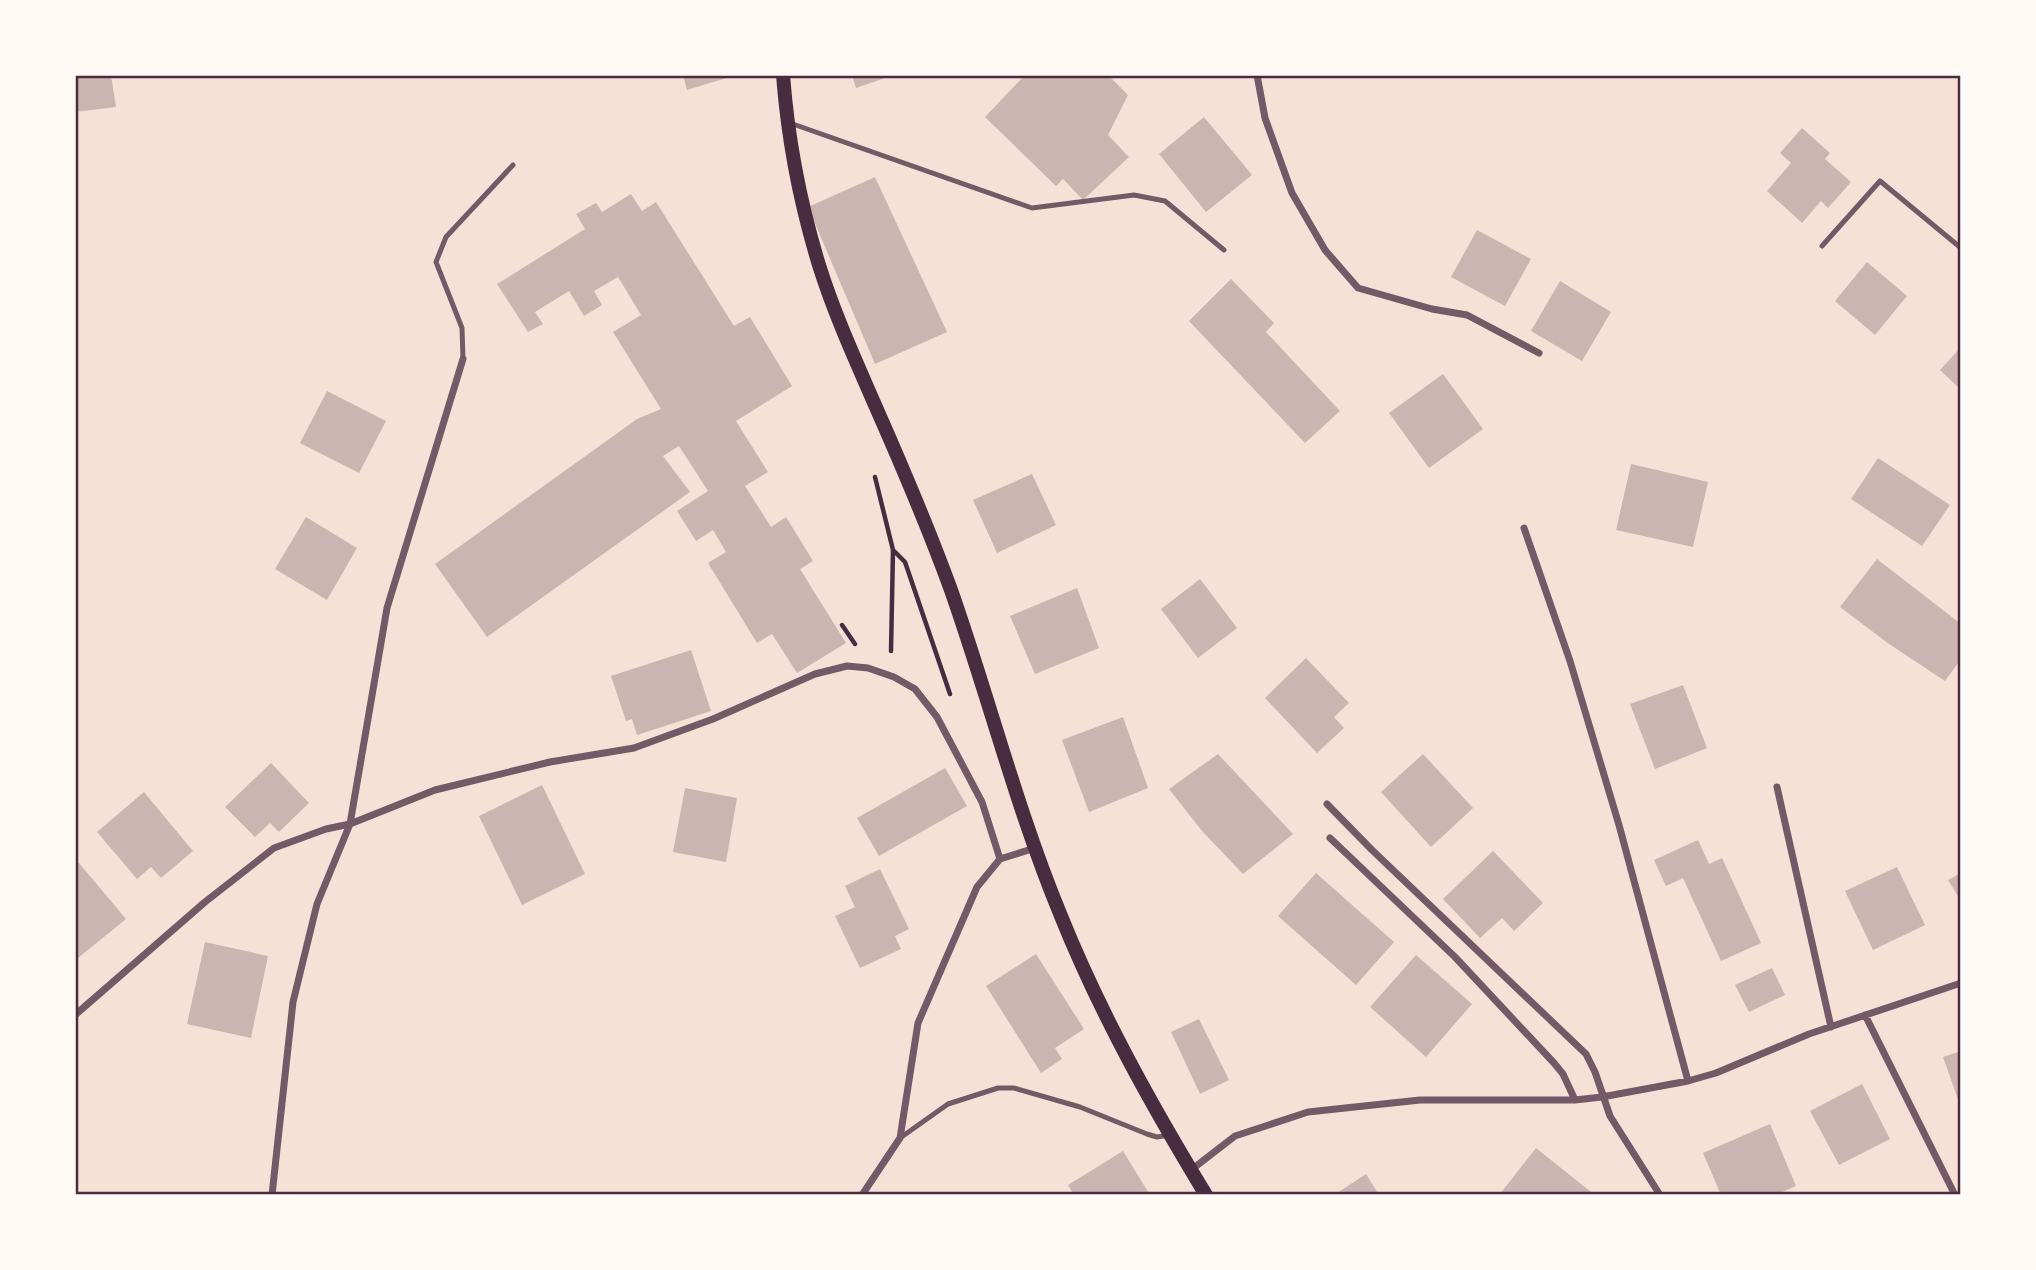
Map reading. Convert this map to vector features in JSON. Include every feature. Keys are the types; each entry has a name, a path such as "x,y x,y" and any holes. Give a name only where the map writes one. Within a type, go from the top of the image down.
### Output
{"main road":[{"path":"783,75 787,122 799,191 820,267 951,590 1059,914 1089,984 1206,1195"}],"street":[{"path":"1257,75 1265,118 1292,193 1325,250 1358,288 1432,309 1467,315 1539,353"},
{"path":"272,1195 293,1002 317,904 351,824 387,608 463,359"},
{"path":"1524,528 1589,724 1688,1081"},
{"path":"75,1015 205,902 274,848 326,829 351,824 435,790 550,762 634,748 713,719 815,674 847,666 868,668 915,689 937,717 982,802 1000,859"},
{"path":"1777,787 1831,1027"},
{"path":"1327,804 1586,1054 1610,1116 1660,1195"},
{"path":"1329,838 1455,957 1554,1063 1563,1074 1575,1100"},
{"path":"862,1195 900,1138 918,1023 977,887 1000,859 1035,848"},
{"path":"1191,1170 1235,1136 1308,1112 1420,1100 1575,1100 1688,1081 1716,1073 1831,1027 1961,983"},
{"path":"1865,1015 1955,1195"}],"lane":[{"path":"787,122 1032,208 1134,195 1166,201 1224,250"},
{"path":"463,359 462,328 436,262 446,237 513,165"},
{"path":"1822,246 1880,181 1961,248"},
{"path":"900,1138 948,1104 998,1088 1014,1088 1080,1107 1147,1135 1171,1135"}],"path":[{"path":"876,466 875,478 893,550 891,646 887,675"},
{"path":"893,550 905,562 952,702"},
{"path":"842,625 853,643 866,644"},
{"path":"878,645 891,646"}],"building":[{"path":"75,75 111,75 116,107 75,112"},
{"path":"683,75 733,75 733,76 687,90"},
{"path":"852,75 891,75 891,76 856,88"},
{"path":"1025,75 1108,75 1128,95 1108,135 1129,157 1083,200 1063,179 1056,186 985,117"},
{"path":"1204,117 1252,175 1206,212 1159,154"},
{"path":"1802,128 1830,153 1825,159 1851,182 1828,208 1821,201 1802,223 1767,191 1791,163 1780,153"},
{"path":"875,177 947,332 875,364 808,207"},
{"path":"631,194 642,211 656,202 734,326 750,317 792,386 736,421 768,472 745,486 771,527 786,517 813,561 800,569 846,643 797,673 772,634 757,643 708,563 726,552 713,530 696,541 677,511 708,491 679,446 663,456 690,492 487,637 435,564 637,419 661,409 613,332 641,315 618,277 594,291 602,305 584,316 569,291 535,312 543,324 528,332 497,284 585,229 576,214 596,203 602,212"},
{"path":"1477,230 1531,259 1505,306 1451,277"},
{"path":"1867,262 1907,296 1875,335 1835,301"},
{"path":"1231,279 1274,323 1266,332 1340,411 1305,443 1189,321"},
{"path":"1560,281 1611,312 1582,361 1531,331"},
{"path":"1961,347 1961,390 1940,370"},
{"path":"1443,374 1483,429 1429,468 1389,413"},
{"path":"327,391 386,421 359,473 300,443"},
{"path":"1878,458 1950,505 1922,546 1851,499"},
{"path":"1631,464 1708,482 1693,547 1616,530"},
{"path":"1032,474 1056,525 997,553 973,500"},
{"path":"306,517 357,548 327,600 275,569"},
{"path":"1877,559 1961,624 1961,659 1945,681 1840,607"},
{"path":"1200,579 1237,628 1198,658 1161,609"},
{"path":"1077,588 1099,648 1035,674 1010,616"},
{"path":"691,650 711,711 637,735 632,719 626,721 611,676"},
{"path":"1306,658 1349,703 1334,717 1344,728 1317,753 1265,698"},
{"path":"1683,685 1707,748 1655,769 1630,704"},
{"path":"1123,717 1148,788 1089,812 1062,740"},
{"path":"1218,754 1293,834 1243,874 1202,831 1169,789"},
{"path":"1423,754 1473,808 1431,847 1381,792"},
{"path":"271,763 309,803 279,832 270,823 255,837 225,807"},
{"path":"945,768 967,806 879,856 857,818"},
{"path":"542,785 585,874 522,905 479,816"},
{"path":"685,788 737,798 726,862 673,852"},
{"path":"144,792 193,851 161,878 151,867 137,879 97,832"},
{"path":"1698,840 1709,864 1722,858 1761,943 1721,961 1683,878 1666,886 1654,860"},
{"path":"1493,851 1543,903 1514,931 1502,918 1480,938 1443,899"},
{"path":"79,863 126,919 78,958 75,955 75,866"},
{"path":"1897,867 1925,925 1873,950 1845,891"},
{"path":"880,869 909,929 895,936 901,949 860,968 835,916 855,907 845,886"},
{"path":"1316,873 1394,942 1356,985 1278,916"},
{"path":"1961,873 1961,901 1948,880"},
{"path":"205,942 268,956 251,1038 187,1024"},
{"path":"1036,954 1084,1029 1055,1048 1062,1059 1041,1073 986,986"},
{"path":"1416,955 1472,1004 1426,1057 1370,1007"},
{"path":"1772,968 1785,995 1749,1012 1735,985"},
{"path":"1199,1019 1229,1080 1200,1094 1171,1032"},
{"path":"1961,1051 1961,1105 1960,1105 1943,1057"},
{"path":"1862,1084 1890,1139 1839,1165 1810,1111"},
{"path":"1770,1124 1796,1186 1775,1195 1721,1195 1703,1153"},
{"path":"1536,1148 1581,1184 1595,1195 1499,1195"},
{"path":"1123,1151 1150,1195 1074,1195 1068,1185"},
{"path":"1366,1174 1379,1195 1334,1195"}]}
